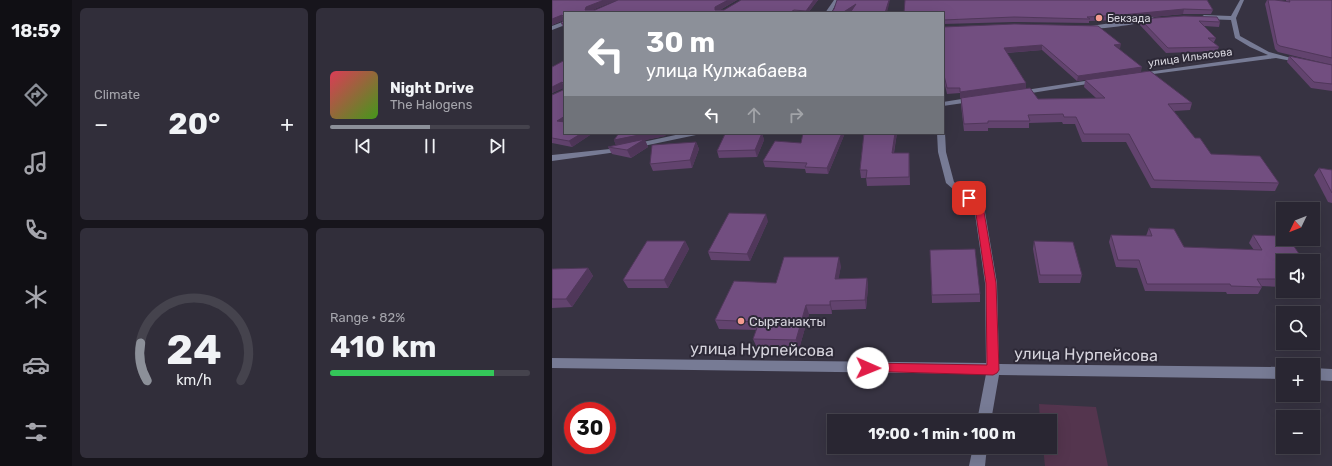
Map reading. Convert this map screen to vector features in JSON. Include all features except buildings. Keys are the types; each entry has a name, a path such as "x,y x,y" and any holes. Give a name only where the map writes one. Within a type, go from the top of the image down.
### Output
{"street":[{"path":"829,12 836,0"},
{"path":"1242,0 1233,18 1237,37 1249,46 1274,56 1307,64"},
{"path":"1198,17 1233,18"},
{"path":"1084,27 1099,27 1162,19"},
{"path":"552,28 564,23"},
{"name":"улица Ильясова","path":"1134,76 1274,56"},
{"path":"1012,94 1104,81"},
{"path":"944,104 981,98"},
{"path":"552,158 610,150 691,134"},
{"path":"941,134 942,152 950,183 979,206 991,283 993,370 985,414"},
{"name":"улица Нурпейсова","path":"552,363 1276,374"},
{"path":"1320,374 1332,375"},
{"path":"977,466 979,454"}],"shaded area":[{"path":"1039,404 1096,407 1108,466 1045,466 1044,454 1057,454 1057,414 1040,414"}],"place":[{"name":"Бекзада","path":"1099,18"},
{"name":"Сырғанақты","path":"741,321"}],"route":[{"path":"868,368 993,370 991,283 979,206 969,198"}]}
